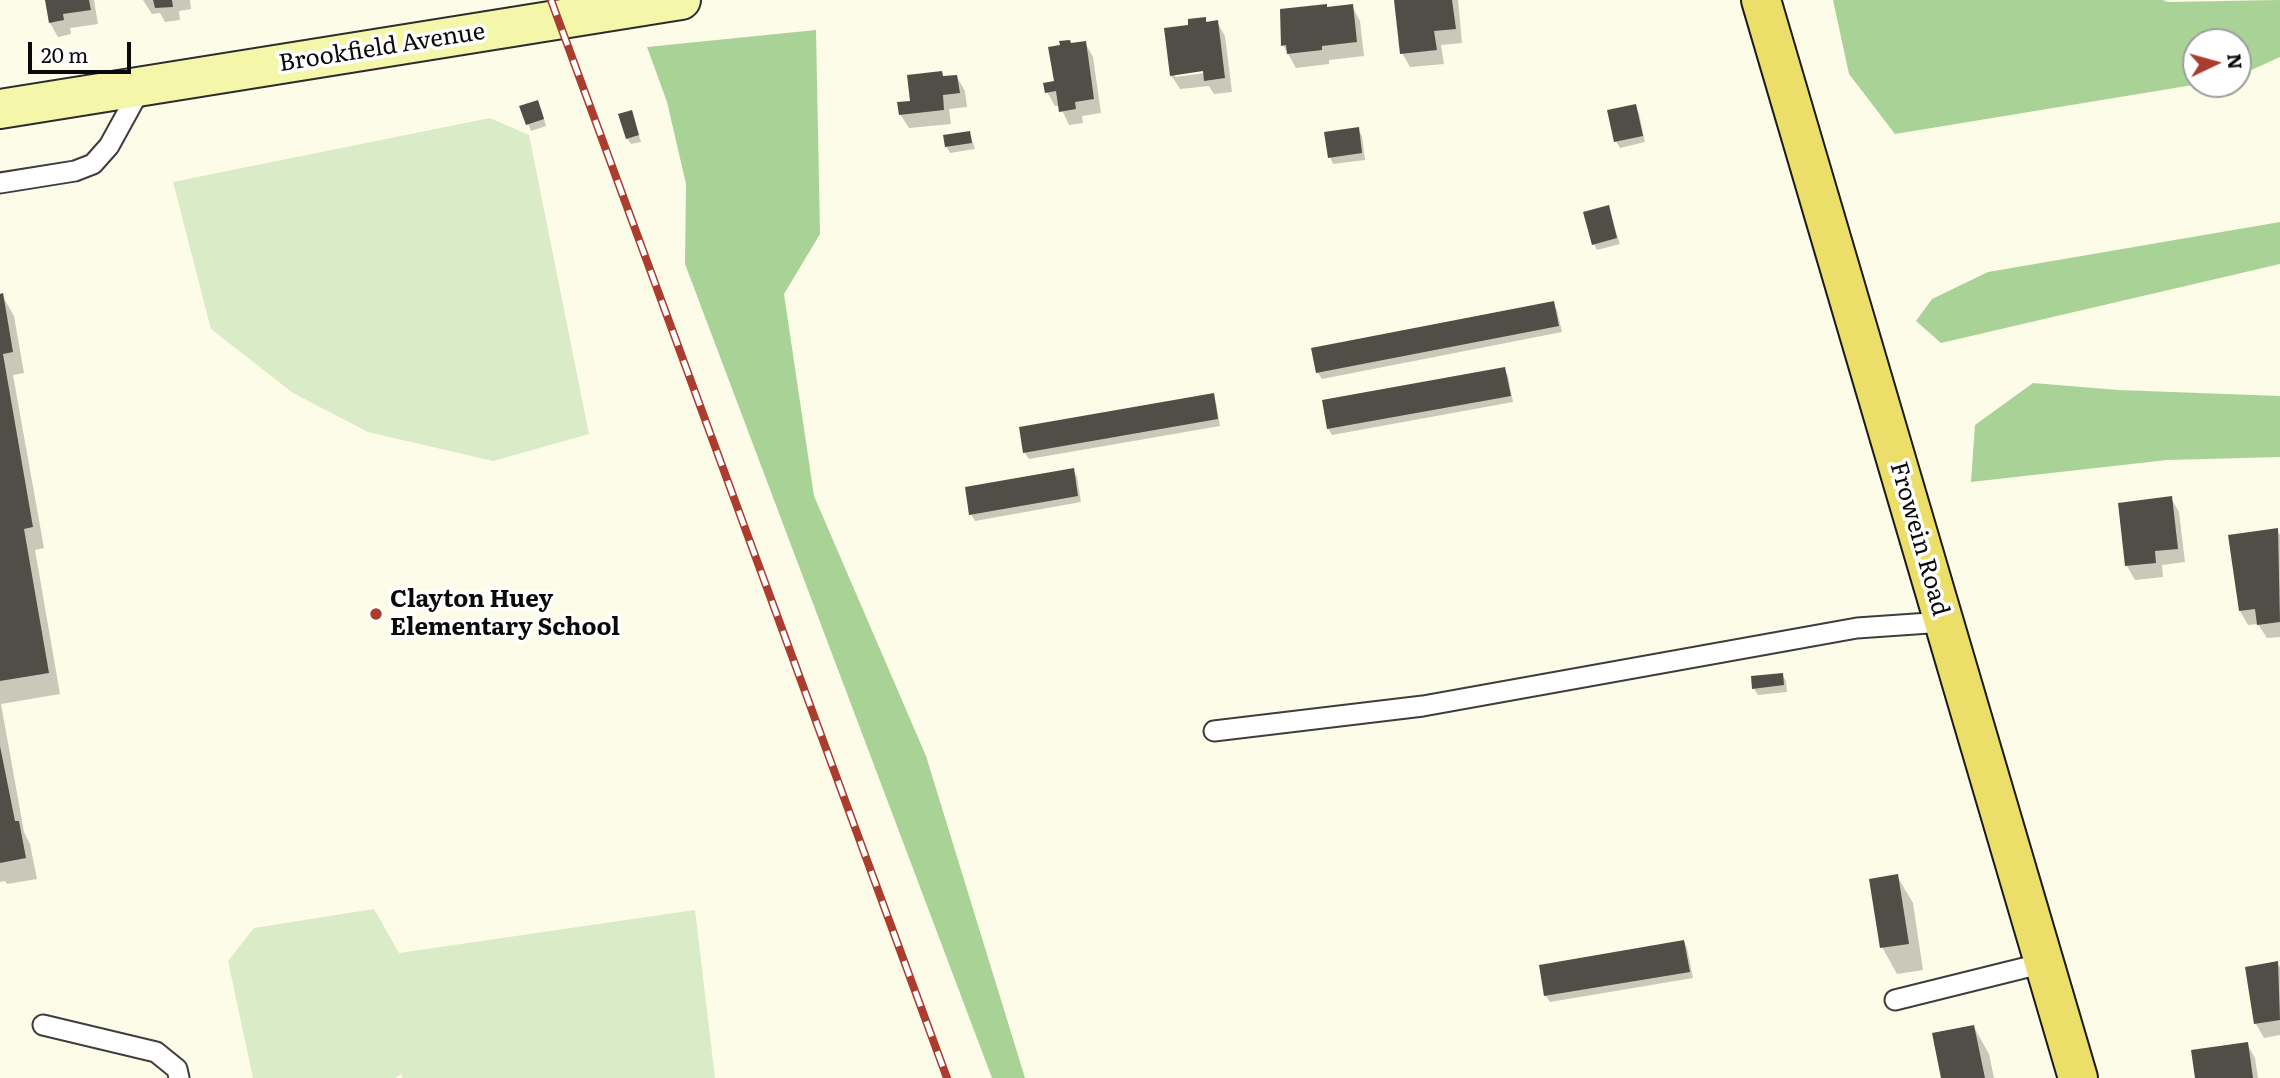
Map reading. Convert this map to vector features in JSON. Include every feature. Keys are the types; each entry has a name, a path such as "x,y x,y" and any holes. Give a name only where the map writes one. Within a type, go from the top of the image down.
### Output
{"main road":[{"name":"Brookfield Avenue","path":"0,109 681,0"},
{"name":"Frowein Road","path":"1761,0 2078,1078"}],"lane":[{"path":"0,183 75,171 93,164 109,146 142,85"},
{"path":"1214,732 1423,706 1857,628 1944,622"},
{"path":"1895,1000 2044,963"},
{"path":"43,1025 156,1052 177,1069 179,1078"}],"green space":[{"path":"1833,0 2280,0 2280,57 2252,70 2252,28 2182,28 2182,87 1895,134 1849,74"},
{"path":"816,30 820,234 784,294 814,496 926,756 1025,1078 992,1078 685,264 686,184 667,102 647,47"},
{"path":"490,118 529,135 589,434 493,461 368,432 293,393 211,329 173,182"},
{"path":"2280,222 2280,264 1941,343 1916,321 1932,299 1988,272"},
{"path":"2033,383 2118,390 2280,396 2280,457 2167,460 1971,482 1975,425"},
{"path":"374,909 399,953 695,910 715,1078 402,1078 401,1074 395,1078 253,1078 228,961 254,928"}],"building":[{"path":"45,0 89,0 91,10 63,14 64,20 49,23"},
{"path":"153,0 172,0 173,7 155,8"},
{"path":"1394,0 1452,0 1456,29 1434,31 1437,50 1400,54"},
{"path":"1327,4 1327,7 1353,4 1357,42 1287,54 1286,45 1281,46 1280,9"},
{"path":"1206,17 1206,22 1218,20 1225,78 1204,81 1203,71 1170,76 1164,28 1188,25 1188,19"},
{"path":"1070,40 1071,43 1086,41 1094,99 1075,102 1076,109 1059,112 1056,91 1045,93 1043,83 1054,81 1048,47 1060,45 1059,41"},
{"path":"942,71 943,76 957,75 960,93 943,95 944,110 899,115 897,102 910,101 907,75"},
{"path":"538,100 544,119 526,125 519,106"},
{"path":"1636,104 1643,136 1614,142 1607,110"},
{"path":"632,110 639,135 626,139 618,114"},
{"path":"1359,127 1362,153 1328,158 1324,132"},
{"path":"970,131 972,143 945,147 943,135"},
{"path":"1609,205 1617,238 1592,245 1583,212"},
{"path":"3,293 13,352 3,354 33,527 24,529 49,673 0,681 0,294"},
{"path":"1554,301 1559,326 1316,373 1311,348"},
{"path":"1505,367 1511,396 1327,429 1322,400"},
{"path":"1214,393 1218,419 1023,453 1019,427"},
{"path":"1074,468 1078,496 969,515 965,487"},
{"path":"2172,496 2178,549 2155,551 2156,563 2125,566 2118,503"},
{"path":"2278,528 2280,622 2257,625 2255,609 2239,611 2228,535"},
{"path":"1783,673 1784,685 1752,689 1751,676"},
{"path":"0,746 15,821 19,821 26,858 0,863"},
{"path":"1898,874 1909,944 1880,948 1869,879"},
{"path":"1684,940 1690,972 1544,996 1539,965"},
{"path":"2278,961 2280,1020 2254,1024 2245,967"},
{"path":"1974,1025 1985,1078 1941,1078 1932,1033"},
{"path":"2248,1042 2253,1078 2195,1078 2191,1050"}],"railway":[{"path":"551,0 947,1078"}],"place":[{"name":"Clayton Huey Elementary School","path":"376,614"}]}
